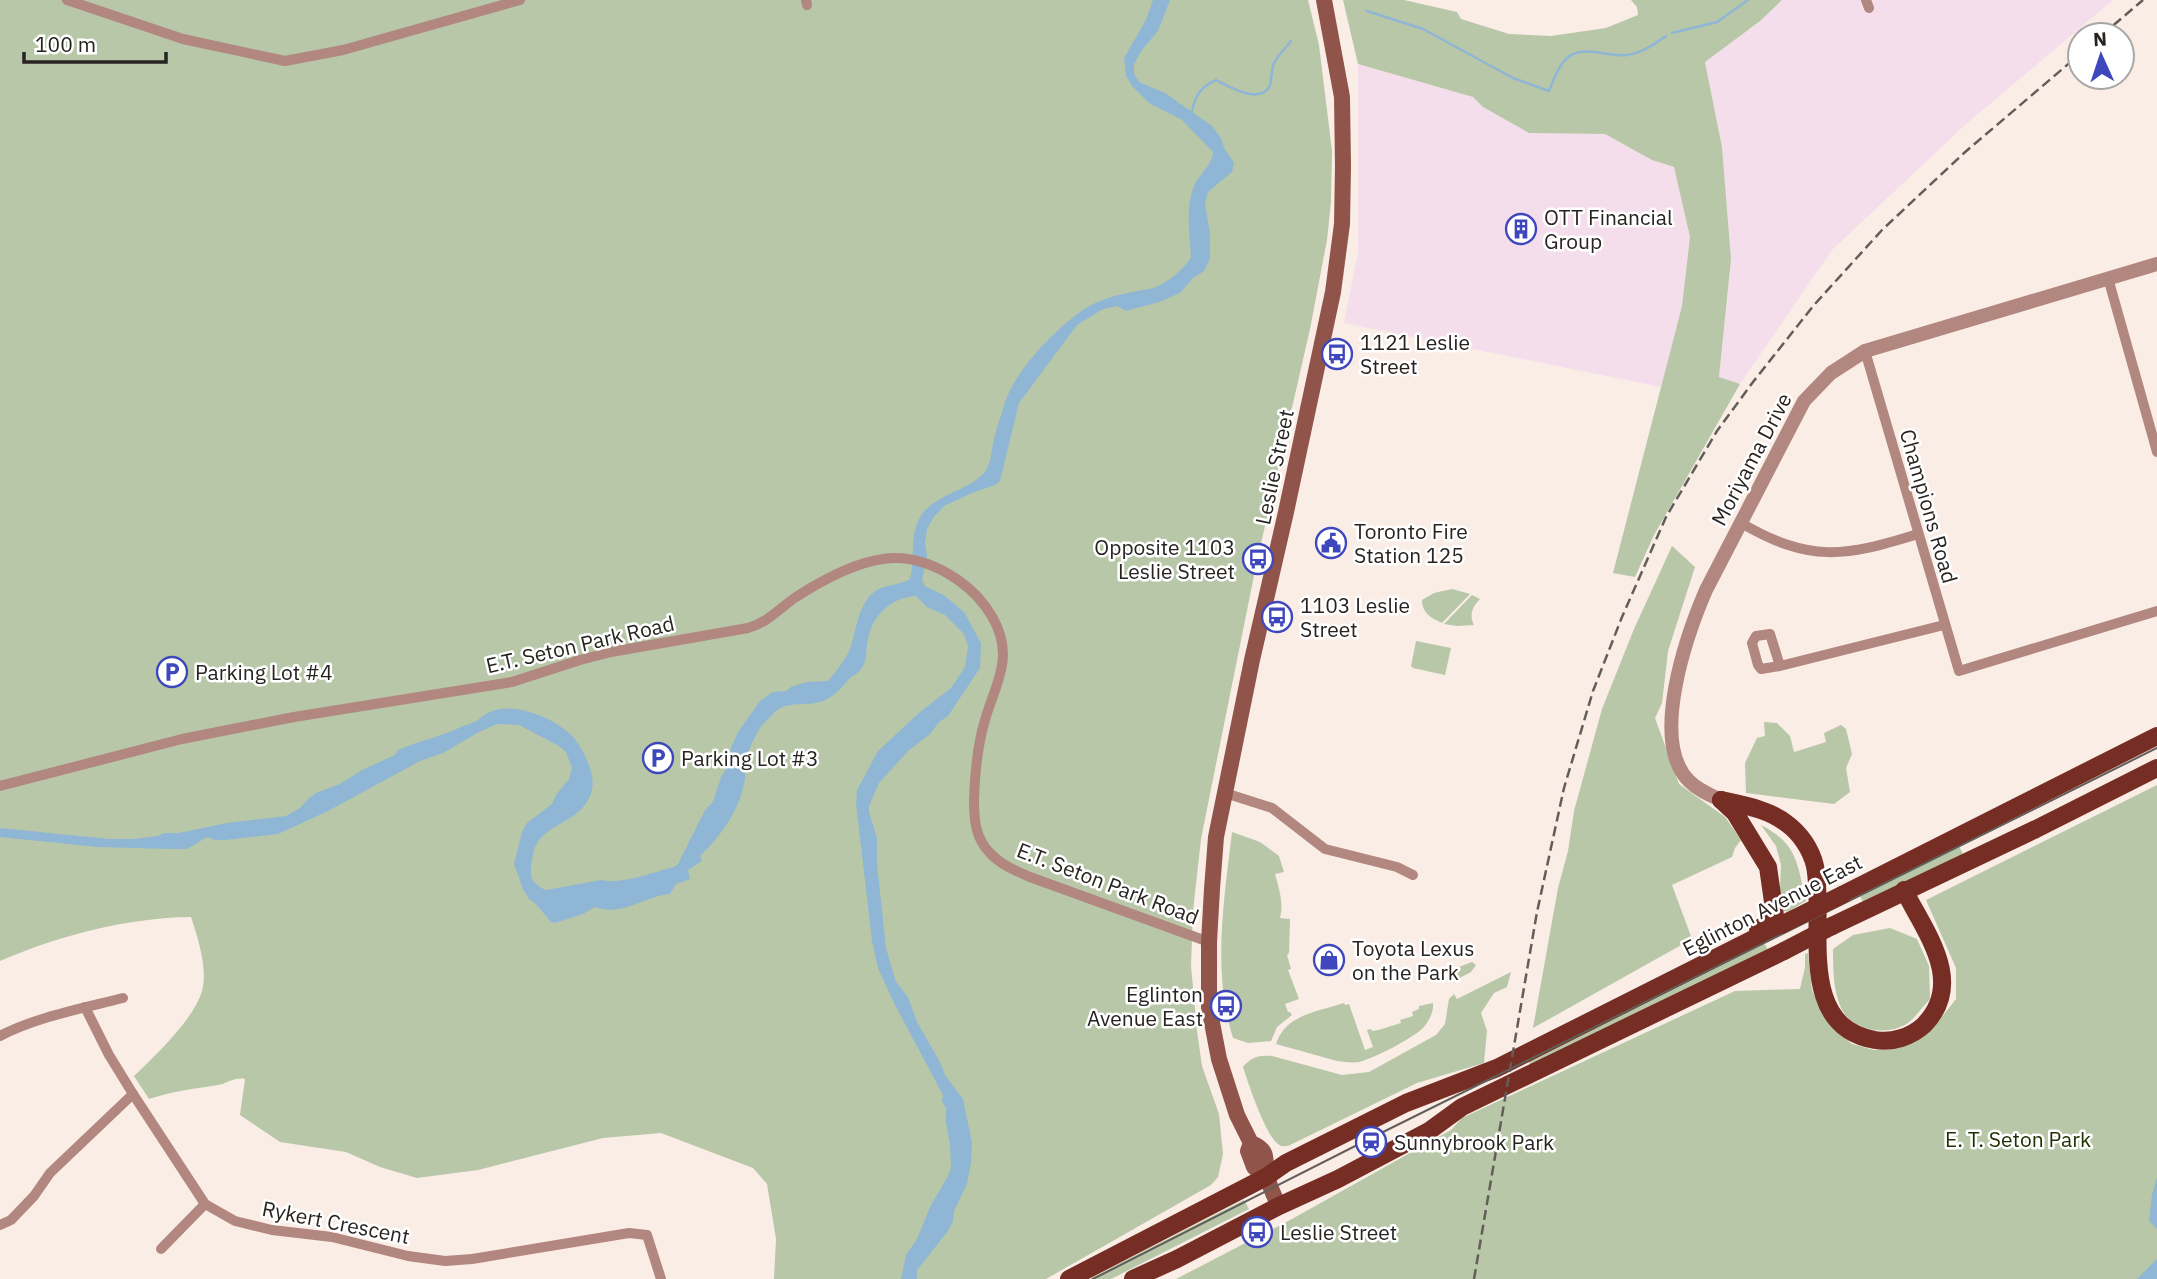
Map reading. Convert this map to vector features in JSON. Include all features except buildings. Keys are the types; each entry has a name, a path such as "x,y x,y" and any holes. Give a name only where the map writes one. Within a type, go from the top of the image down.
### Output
{"main road":[{"name":"Leslie Street","path":"1279,1206 1266,1177 1254,1167 1248,1152 1251,1143 1237,1115 1219,1059 1209,1007 1209,942 1216,837 1332,292 1342,224 1342,97 1324,0"},
{"name":"Eglinton Avenue East","path":"1069,1279 1266,1177 1286,1163 1406,1103 1497,1068 2157,736"},
{"path":"1133,1279 1223,1237 1279,1206 1384,1155 1429,1130 1462,1107 2157,768"},
{"path":"1721,800 1751,807 1784,820 1802,839 1815,864 1818,959 1827,1003 1832,1014 1849,1031 1874,1040 1896,1039 1919,1029 1940,1002 1943,989 1941,964 1904,890"},
{"path":"1669,982 1771,922 1775,916 1768,867 1735,813 1721,800"}],"street":[{"path":"67,0 183,39 285,61 343,50 520,0"},
{"name":"Moriyama Drive","path":"1721,800 1702,792 1689,782 1674,752 1670,732 1683,652 1695,615 1804,401 1831,373 1865,351 2157,264"},
{"path":"2108,278 2157,452"},
{"name":"Champions Road","path":"1865,351 1959,671 2157,611"},
{"path":"1741,523 1788,546 1821,553 1848,552 1918,534"},
{"name":"E.T. Seton Park Road","path":"0,786 182,739 295,717 512,682 611,652 748,628 760,625 797,597 857,566 883,559 911,560 947,573 977,596 994,621 1001,641 1002,667 981,733 975,778 975,825 986,849 998,860 1030,877 1209,942"},
{"path":"1780,666 1944,625"},
{"path":"1225,793 1272,808 1325,849 1397,867 1413,875"},
{"path":"0,1036 13,1029 85,1007 123,999"},
{"name":"Rykert Crescent","path":"85,1007 109,1055 205,1204 235,1221 272,1230 332,1237 408,1256 445,1261 629,1233 647,1235 661,1279"},
{"path":"0,1225 11,1220 34,1196 50,1173 133,1094"},
{"path":"161,1249 205,1204"}],"shaded area":[{"path":"1674,0 2113,0 2088,21 2066,21 2066,40 1965,125 1832,250 1740,384 1719,378 1731,259 1722,147 1706,65"},
{"path":"1358,64 1473,97 1483,107 1529,133 1605,134 1652,160 1674,167 1690,237 1682,306 1661,387 1344,323 1358,252"}],"green space":[{"path":"0,0 1308,0 1319,45 1332,151 1327,240 1310,329 1257,561 1201,839 1193,911 1191,966 1197,1031 1202,1066 1219,1114 1223,1154 1218,1177 1211,1185 1046,1279 774,1279 776,1239 767,1184 753,1168 661,1133 603,1138 478,1170 417,1178 380,1167 346,1152 280,1142 240,1115 245,1079 149,1099 134,1076 183,1025 202,991 203,963 191,917 142,921 94,930 46,943 0,961"},
{"path":"1343,0 1404,0 1457,12 1461,19 1509,34 1551,36 1606,28 1638,15 1637,7 1631,0 1782,0 1760,21 1705,62 1722,147 1731,259 1719,377 1740,384 1654,535 1635,577 1613,573 1682,306 1690,237 1674,167 1652,160 1605,134 1529,133 1483,107 1473,97 1358,64"},
{"path":"1672,546 1695,567 1668,651 1662,703 1655,718 1679,784 1725,817 1741,840 1732,857 1672,885 1692,939 1533,1028 1574,811 1602,709 1634,629"},
{"path":"1452,589 1470,594 1442,623 1428,614 1422,600 1434,593"},
{"path":"1472,595 1480,599 1472,611 1474,625 1444,624"},
{"path":"1416,641 1451,648 1445,675 1411,666"},
{"path":"1764,722 1777,723 1790,736 1794,752 1826,742 1824,733 1841,725 1846,729 1852,754 1846,768 1850,792 1834,804 1746,793 1745,763 1757,738 1765,736"},
{"name":"E. T. Seton Park","path":"2157,785 2157,1279 1176,1279 1292,1219 1451,1130 1462,1118 1735,991 1800,989 1805,954 1808,953 1812,990 1832,1028 1852,1044 1874,1050 1908,1045 1934,1027 1956,999 1956,968 1926,900"},
{"path":"1761,825 1782,840 1798,866 1806,901 1789,911 1779,912 1781,865 1776,846"},
{"path":"1232,832 1260,842 1279,856 1284,872 1275,874 1281,901 1280,918 1290,919 1287,955 1291,969 1288,970 1299,999 1285,1004 1292,1015 1277,1027 1271,1041 1248,1043 1233,1038 1227,1013 1221,962"},
{"path":"1958,844 1964,856 1864,904 1859,894"},
{"path":"1890,928 1917,939 1929,966 1930,999 1914,1018 1900,1027 1880,1030 1861,1027 1846,1016 1838,1001 1833,971 1833,949 1853,935"},
{"path":"1764,943 1768,950 1531,1067 1528,1060"},
{"path":"1472,962 1476,965 1471,972 1452,982 1451,975 1459,967"},
{"path":"1511,972 1507,987 1494,993 1481,1013 1487,1031 1484,1063 1417,1083 1288,1146 1280,1146 1273,1139 1243,1067 1249,1061 1259,1056 1272,1056 1342,1075 1369,1072 1436,1035 1445,1024 1449,999 1454,994 1457,999"},
{"path":"1344,1003 1349,1004 1365,1050 1373,1047 1367,1030 1401,1023 1400,1020 1413,1016 1412,1012 1419,1009 1419,1006 1433,1003 1433,1006 1429,1019 1418,1032 1383,1053 1359,1062 1337,1061 1276,1044 1287,1026 1295,1020"},
{"path":"1244,1200 1249,1209 1111,1279 1089,1279"}],"water":[{"path":"1153,0 1170,0 1158,31 1134,64 1134,73 1139,82 1165,93 1212,126 1234,163 1232,172 1208,192 1205,203 1210,234 1210,258 1204,271 1193,278 1180,293 1126,311 1117,306 1103,309 1077,325 1019,403 1000,481 944,506 933,518 927,529 927,556 922,580 925,586 945,596 964,612 981,643 980,668 948,716 908,751 879,783 869,806 877,838 877,864 886,948 896,982 908,997 917,1022 945,1075 963,1099 972,1143 967,1184 954,1211 953,1221 917,1270 917,1279 901,1279 906,1255 917,1239 951,1168 946,1108 942,1101 943,1095 878,968 872,941 856,803 857,790 878,751 951,688 965,667 968,646 964,634 945,615 927,607 916,596 891,604 879,615 870,630 863,666 835,694 818,702 790,705 777,710 761,726 748,753 745,781 738,804 715,841 700,856 702,861 688,870 690,879 676,884 670,894 624,908 595,907 555,923 529,899 523,889 514,864 522,832 527,823 552,804 569,779 572,768 566,752 559,746 519,725 497,724 479,732 443,753 420,761 328,811 278,834 226,840 207,837 187,849 98,847 0,837 0,828 134,839 286,816 300,808 316,793 340,784 362,770 395,755 398,750 473,723 493,711 518,709 554,722 573,737 587,761 592,778 592,790 582,809 549,831 536,845 531,873 537,885 546,890 601,880 618,881 674,867 705,810 713,802 738,732 760,701 773,692 786,691 807,682 828,681 848,653 861,611 869,597 878,589 910,579 918,521 932,504 972,483 986,470 1008,395 1035,354 1059,329 1089,306 1113,296 1159,286 1174,276 1191,258 1191,195 1213,152 1182,120 1149,103 1126,76 1124,58 1146,20"},
{"path":"2157,1177 2157,1229 2149,1221"},
{"path":"2157,1259 2157,1279 2137,1279"}],"waterway":[{"path":"1672,33 1717,22 1748,0"},
{"path":"1367,11 1423,29 1513,78 1549,91 1561,65 1573,54 1586,51 1633,54 1666,36"},
{"path":"1192,112 1200,92 1216,80 1244,93 1259,94 1266,91 1270,85 1274,63 1291,41"}],"tram line":[{"path":"1093,1279 2157,748"}],"railway":[{"path":"2118,21 2143,0"},
{"path":"1474,1279 1537,912 1564,788 1593,691 1666,517 1717,431 1814,305 1882,230 1964,153 2066,66"}],"place":[{"name":"OTT Financial Group","path":"1521,229"},
{"name":"1121 Leslie Street","path":"1337,354"},
{"name":"Toronto Fire Station 125","path":"1331,543"},
{"name":"Opposite 1103 Leslie Street","path":"1258,559"},
{"name":"1103 Leslie Street","path":"1277,617"},
{"name":"Parking Lot #4","path":"172,672"},
{"name":"Parking Lot #3","path":"658,758"},
{"name":"Toyota Lexus on the Park","path":"1329,960"},
{"name":"Eglinton Avenue East","path":"1226,1006"},
{"name":"Sunnybrook Park","path":"1371,1142"},
{"name":"Leslie Street","path":"1257,1232"}]}
